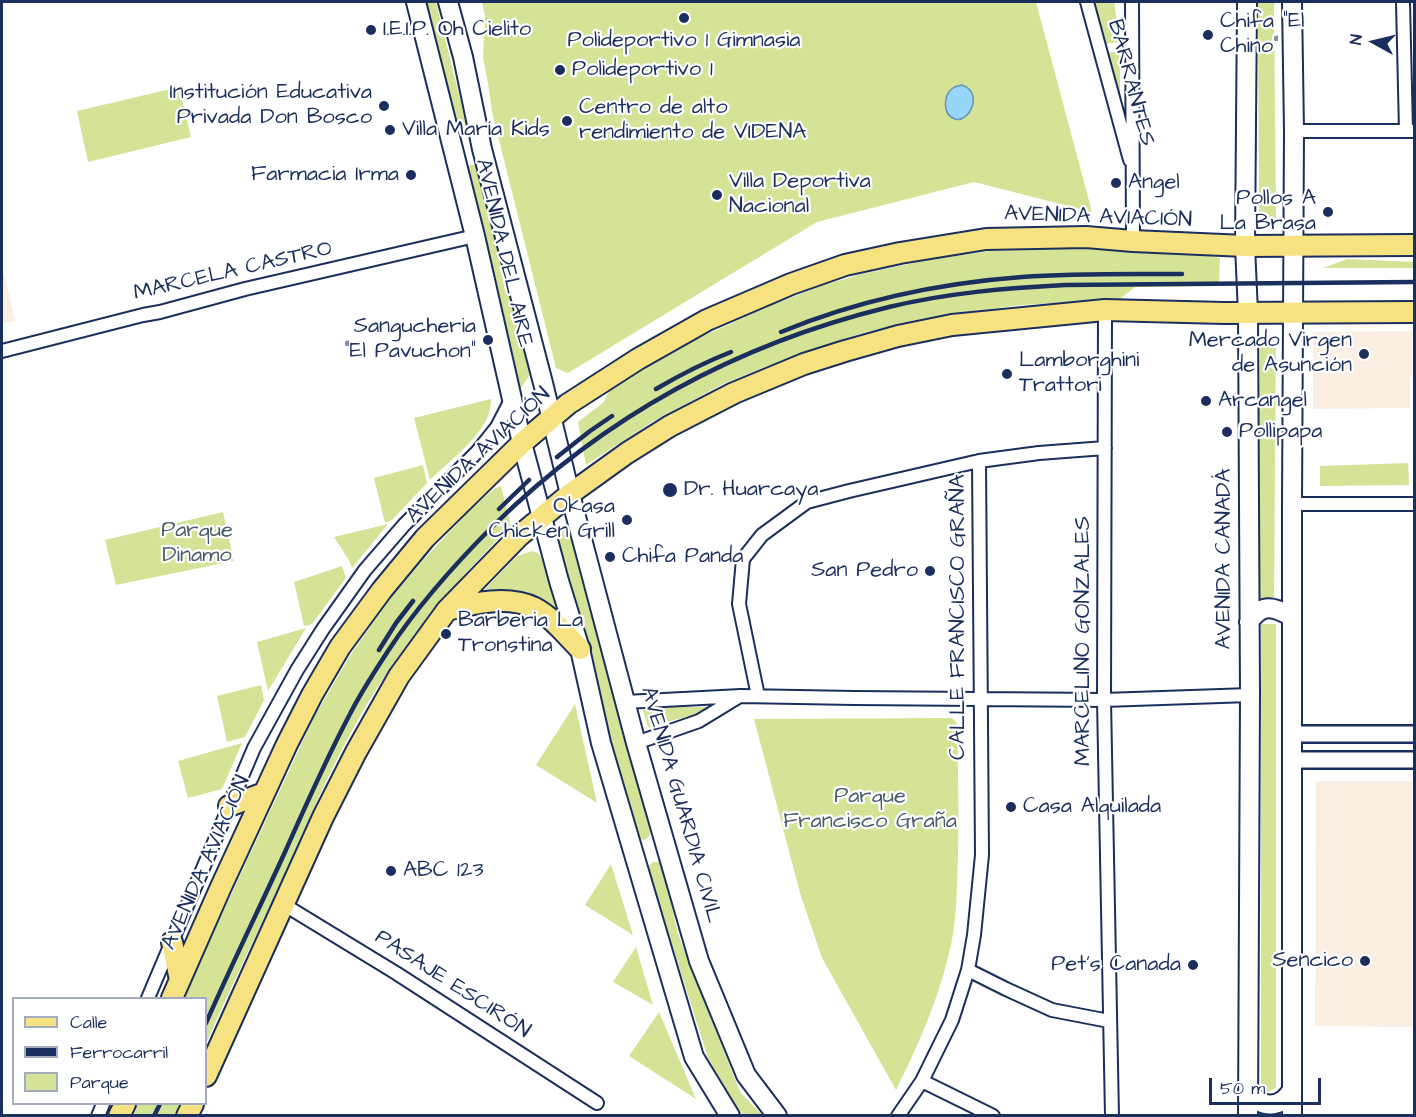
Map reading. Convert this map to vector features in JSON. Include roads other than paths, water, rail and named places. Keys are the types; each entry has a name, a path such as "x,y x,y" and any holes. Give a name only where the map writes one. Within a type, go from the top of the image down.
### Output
{"main road":[{"name":"AVENIDA DEL AIRE","path":"416,2 456,157 522,443 542,517"},
{"name":"AVENIDA DEL AIRE","path":"448,2 463,57 482,149 570,494"},
{"name":"AVENIDA CANADÁ","path":"1247,2 1245,246 1248,313 1250,695 1248,1116"},
{"path":"1292,2 1294,131 1292,1116"},
{"path":"456,157 482,149"},
{"name":"AVENIDA AVIACIÓN","path":"173,997 286,744 312,694 340,648 382,590 425,538 522,443 568,404 639,359 707,320 790,284 845,265 986,238 1086,237 1293,247 1414,245"},
{"path":"207,1074 323,817 399,676 447,610 519,536 570,494 627,453 670,426 734,393 804,364 898,336 952,325 1105,310 1248,313 1414,312"},
{"name":"AVENIDA GUARDIA CIVIL","path":"570,494 636,743 696,950 746,1075 777,1116"},
{"path":"542,517 580,649 601,743 694,1057 730,1116"},
{"path":"447,610 493,600 524,604 549,618 580,649"},
{"path":"1249,622 1254,614 1265,608 1280,610 1292,617"},
{"path":"229,806 264,793"},
{"path":"634,853 666,844"},
{"path":"172,942 180,980"},
{"path":"1249,1092 1262,1104 1271,1105 1280,1103 1292,1090"}],"street":[{"name":"BARRANTES","path":"1086,2 1134,175"},
{"path":"1132,2 1133,241"},
{"path":"1294,131 1410,131 1409,40 1403,2"},
{"name":"MARCELA CASTRO","path":"2,351 245,289 475,236"},
{"name":"MARCELINO GONZALES","path":"1105,310 1104,700 1112,1116"},
{"name":"AVENIDA AVIACIÓN","path":"149,997 259,739 297,670 365,570 404,525 477,452 497,427 512,400"},
{"path":"758,696 739,604 743,559 762,535 807,502 979,461 1105,448"},
{"name":"CALLE FRANCISCO GRAÑA","path":"898,1116 922,1082 952,1020 968,970 974,934 982,855 979,461"},
{"path":"1292,504 1414,504"},
{"path":"625,702 741,696 1104,700 1250,695"},
{"path":"636,743 699,722 741,696"},
{"path":"1292,734 1414,734"},
{"path":"1293,760 1414,760"},
{"name":"PASAJE ESCIRÓN","path":"283,904 396,973 597,1103"},
{"path":"968,970 1052,1010 1109,1021"},
{"path":"922,1082 993,1116"}],"water":[{"path":"962,85 972,94 972,107 965,117 955,119 946,109 947,95 956,86"}],"railway":[{"path":"781,332 839,311 899,295 961,284 1062,275 1182,274"},
{"path":"207,1021 333,748 363,690 400,634 438,585 494,525 537,486 628,417 727,363 779,341 833,322 933,298 1065,285 1414,282"},
{"path":"656,389 731,352"},
{"path":"557,457 612,416"},
{"path":"499,509 529,480"},
{"path":"379,650 413,601"},
{"path":"154,1116 160,1105"}],"place":[{"name":"Polideportivo 1 Gimnasia","path":"684,18"},
{"name":"I.E.I.P. Oh Cielito","path":"371,30"},
{"name":"Chifa \"El Chino\"","path":"1208,35"},
{"name":"Polideportivo 1","path":"560,70"},
{"name":"Institución Educativa Privada Don Bosco","path":"384,106"},
{"name":"Centro de alto rendimiento de VIDENA","path":"567,121"},
{"name":"Villa María Kids","path":"390,130"},
{"name":"Farmacia Irma","path":"411,175"},
{"name":"Angel","path":"1116,183"},
{"name":"Villa Deportiva Nacional","path":"717,195"},
{"name":"Pollos A La Brasa","path":"1328,212"},
{"name":"Sangucheria “El Pavuchon”","path":"488,340"},
{"name":"Mercado Virgen de Asunción","path":"1364,354"},
{"name":"Lamborghini Trattori","path":"1007,374"},
{"name":"Arcangel","path":"1206,401"},
{"name":"Pollipapa","path":"1227,432"},
{"name":"Dr. Huarcaya","path":"670,490"},
{"name":"Okasa Chicken Grill","path":"627,520"},
{"name":"Chifa Panda","path":"610,557"},
{"name":"San Pedro","path":"930,571"},
{"name":"Barberia La Tronstina","path":"446,634"},
{"name":"Casa Alquilada","path":"1011,807"},
{"name":"ABC 123","path":"391,871"},
{"name":"Sencico","path":"1365,961"},
{"name":"Pet's Canada","path":"1193,965"}],"park label":[{"name":"Parque Dinamo","path":"197,544"},
{"name":"Parque Francisco Graña","path":"870,810"}]}
